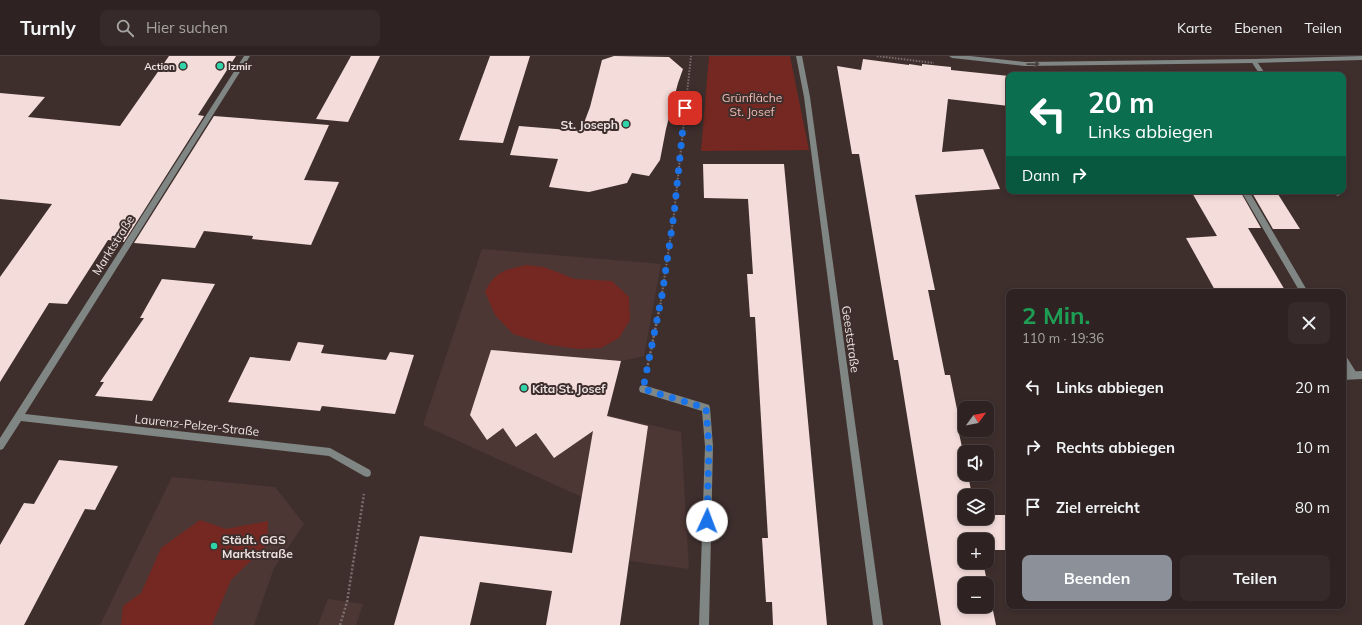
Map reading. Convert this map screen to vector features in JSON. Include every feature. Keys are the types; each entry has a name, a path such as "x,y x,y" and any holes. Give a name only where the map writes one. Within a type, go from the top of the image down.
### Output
{"street":[{"name":"Marktstraße","path":"0,446 247,56"},
{"name":"Geeststraße","path":"799,56 809,113 878,625"},
{"path":"952,56 1025,64 1362,58"},
{"path":"1254,61 1261,72"},
{"path":"1247,194 1302,289"},
{"path":"1346,361 1358,375"},
{"path":"1346,376 1358,375"},
{"path":"643,389 706,408 709,446 704,625"},
{"name":"Laurenz-Pelzer-Straße","path":"18,417 330,452 367,473"}],"path":[{"path":"643,389 662,295 674,214 691,56"},
{"path":"340,625 347,602 367,473"}],"shaded area":[{"name":"Kita St. Josef","path":"482,249 661,264 644,356 621,361 607,415 681,432 689,569 572,553 582,497 423,425"},
{"name":"Städt. GGS Marktstraße","path":"172,477 275,487 304,524 274,568 254,625 100,625"},
{"path":"328,599 363,604 356,625 318,625"}],"green space":[{"name":"Grünfläche St. Josef","path":"709,56 790,56 809,150 701,151"},
{"path":"526,265 544,267 575,279 612,281 629,297 630,320 619,338 601,348 578,349 550,345 513,334 495,315 485,292 493,280 501,272"},
{"path":"200,520 226,529 268,521 267,545 231,580 212,625 121,625 123,606 141,593 161,548"}],"building":[{"path":"169,56 236,56 198,115 204,116 124,242 108,240 67,304 49,303 0,382 0,277 52,204 0,199 0,93 45,97 28,117 120,126"},
{"path":"351,56 380,56 348,122 316,119"},
{"path":"490,56 530,56 503,143 459,140"},
{"name":"St. Joseph","path":"614,56 669,57 683,69 666,129 660,160 649,176 632,173 627,183 589,192 549,187 558,159 510,155 519,126 581,131 590,107 602,60"},
{"path":"863,59 909,65 922,66 922,64 951,67 951,70 1006,76 1006,106 948,99 942,152 983,149 1000,189 915,195 935,290 928,290 945,375 950,375 958,414 958,437 960,437 962,445 958,445 958,481 969,481 971,489 958,489 958,525 994,525 994,515 1006,515 1006,550 994,550 994,533 958,533 958,569 984,569 986,577 958,577 958,613 994,613 996,625 941,625 898,360 894,360 859,154 852,154 837,66 861,70"},
{"path":"214,116 329,125 304,180 339,182 311,245 252,239 253,236 204,231 195,248 134,243"},
{"path":"703,164 784,164 827,625 773,625 772,602 766,602 762,538 768,538 755,317 750,317 747,274 753,274 748,199 704,198"},
{"path":"1193,194 1242,194 1261,228 1248,228 1284,289 1214,289 1186,238 1217,236"},
{"path":"1253,194 1278,194 1300,229 1273,229"},
{"path":"162,279 215,284 152,401 95,396 104,382 100,382 144,318 140,318"},
{"path":"298,342 324,345 321,353 386,360 390,352 414,355 395,414 322,406 320,411 228,402 250,357 290,361"},
{"path":"491,350 621,361 607,416 648,426 620,625 546,625 552,591 480,582 470,625 394,625 420,536 572,553 593,431 554,458 536,433 516,447 503,428 487,440 470,415"},
{"path":"59,460 118,466 95,510 85,509 24,625 0,625 0,545 24,503 34,504"}],"place":[{"name":"Action","path":"183,66"},
{"name":"Izmir","path":"220,66"},
{"name":"St. Joseph","path":"626,124"},
{"name":"Kita St. Josef","path":"524,388"},
{"name":"Städt. GGS Marktstraße","path":"214,546"}],"route":[{"path":"685,108 674,214 662,295 643,389 706,408 709,446 707,521"}]}
